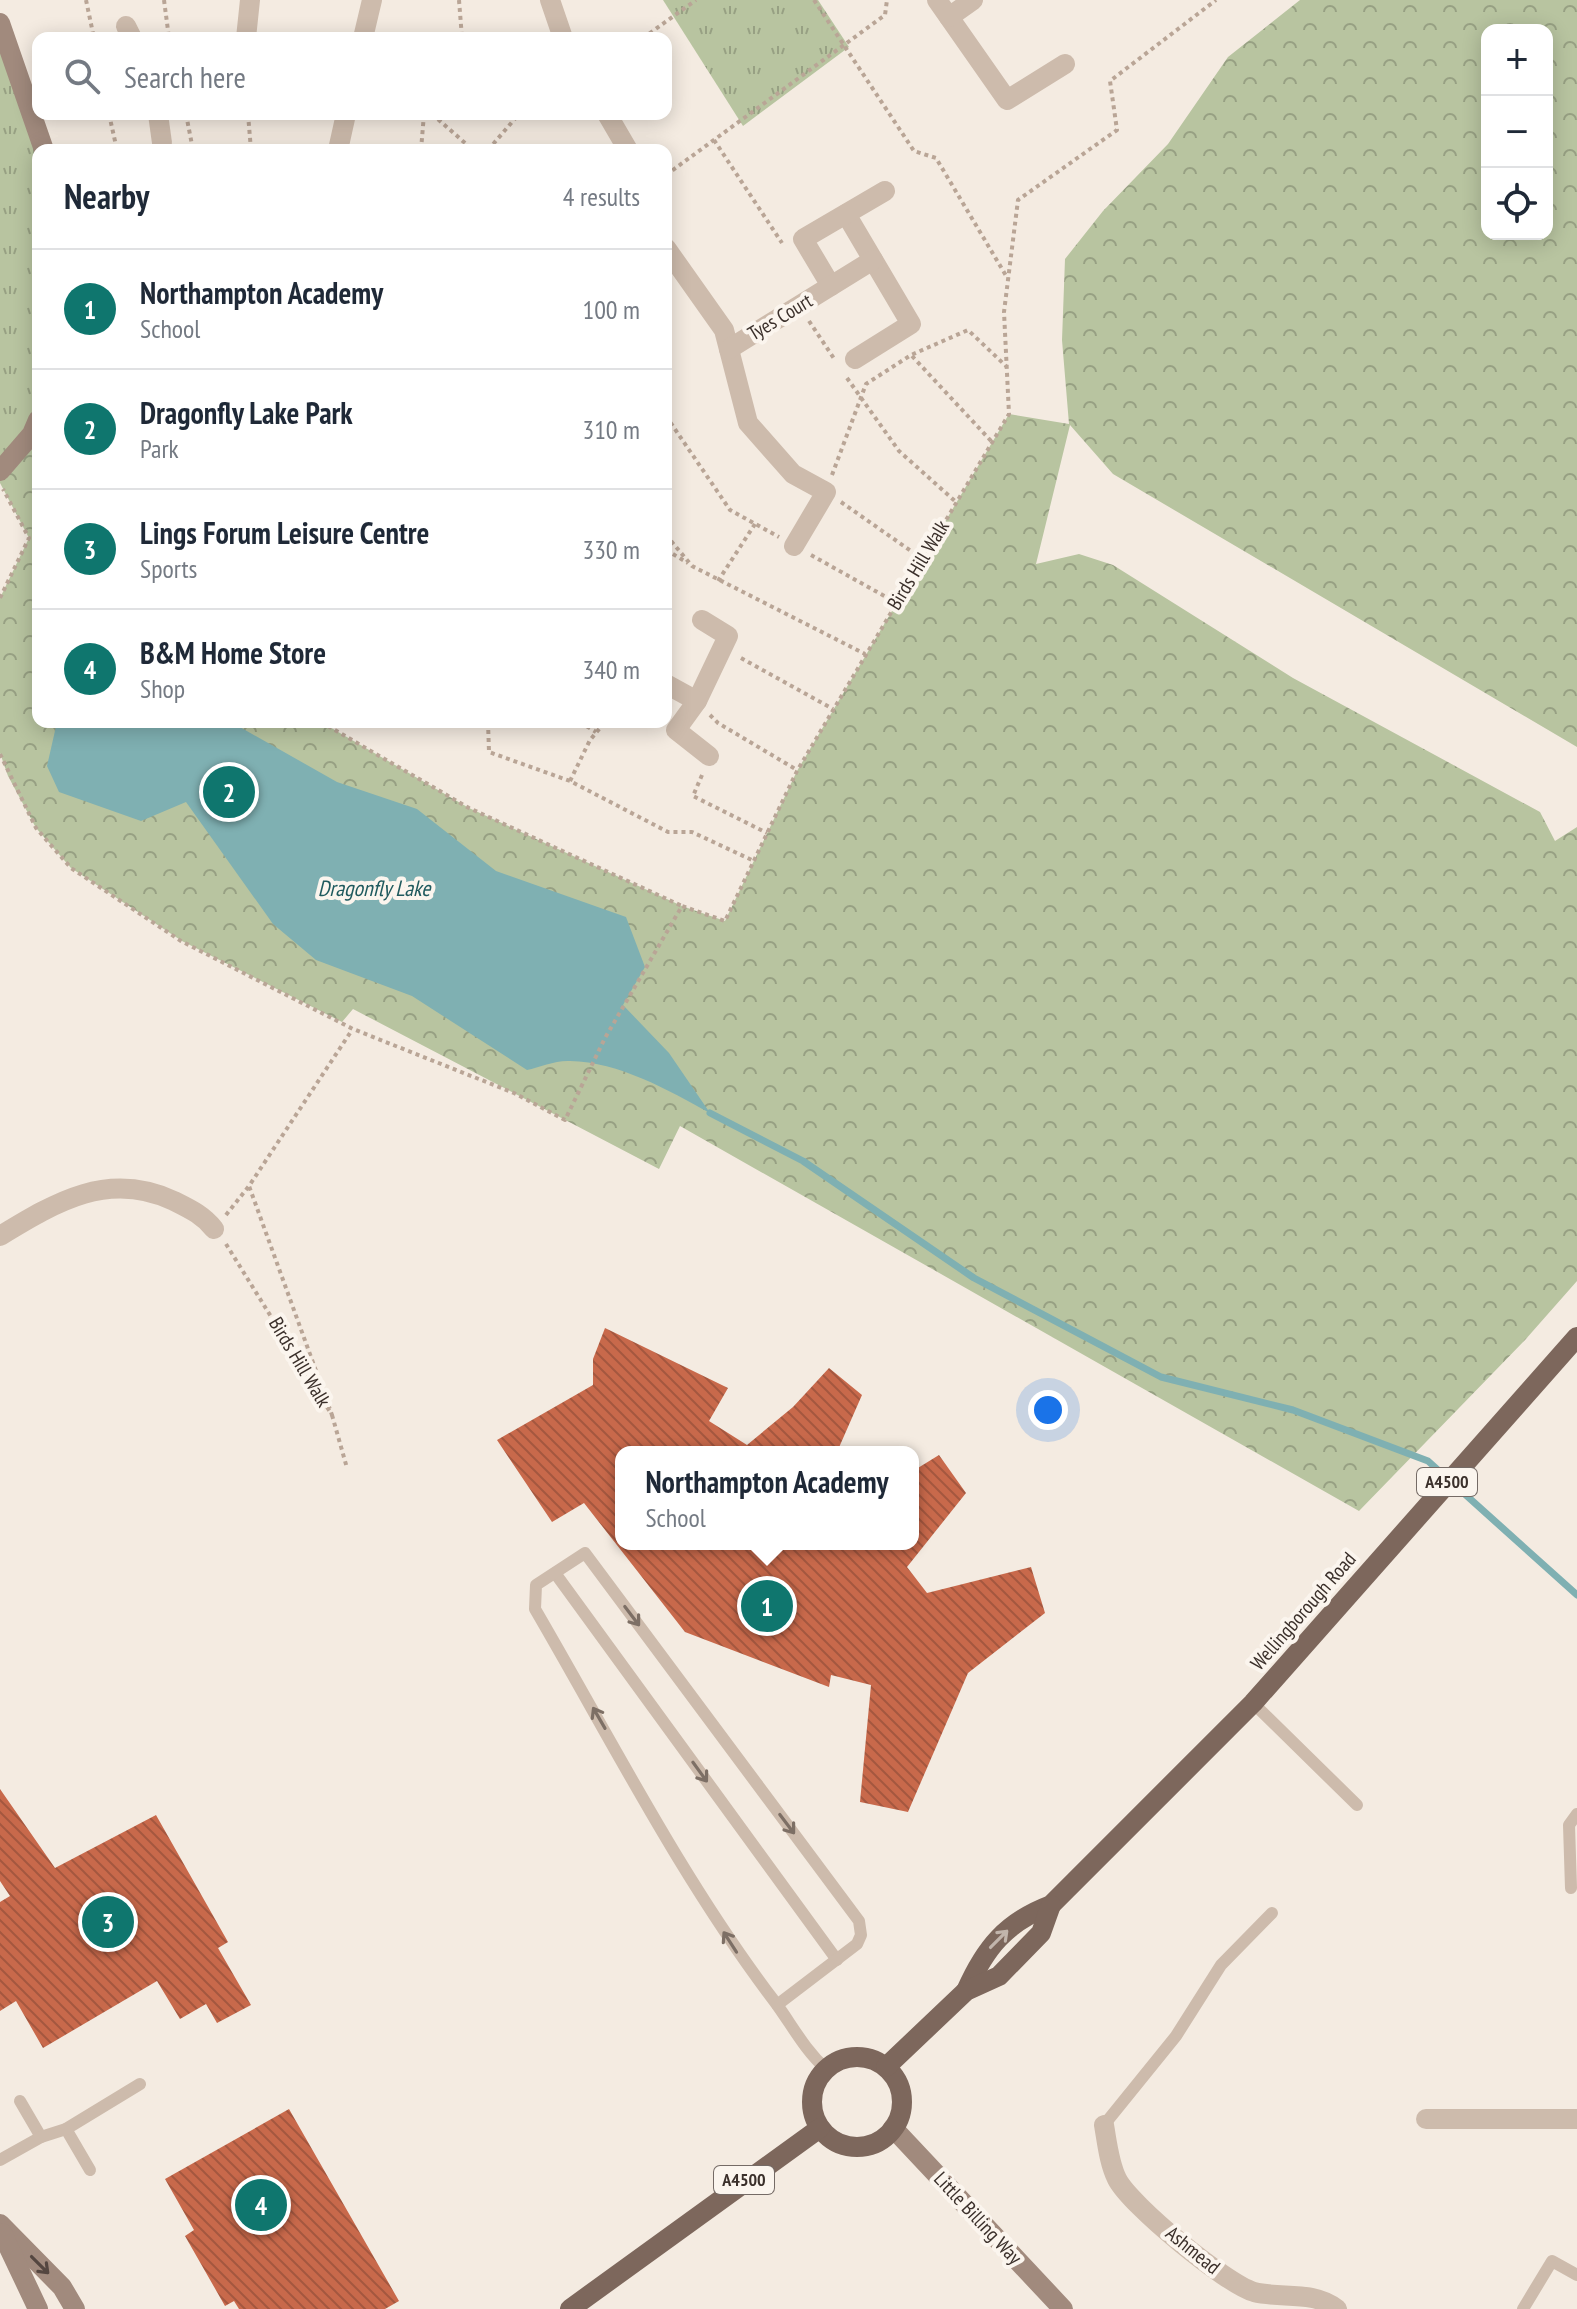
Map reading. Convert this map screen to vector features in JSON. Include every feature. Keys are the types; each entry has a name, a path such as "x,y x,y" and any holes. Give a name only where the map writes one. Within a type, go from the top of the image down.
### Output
{"main road":[{"name":"Wellingborough Road","path":"886,2067 966,1991 999,1976 1036,1938 1051,1905 1253,1703 1577,1337"},
{"path":"862,2057 886,2067 902,2096 900,2113 893,2128 871,2145 857,2147 830,2138 820,2128 812,2097 816,2082 826,2069 836,2062 862,2057"},
{"name":"A4500","path":"570,2309 820,2128"}],"street":[{"path":"247,32 250,0"},
{"path":"364,32 372,0"},
{"path":"550,0 561,32"},
{"path":"973,0 943,9 1007,100 1065,64"},
{"path":"0,23 32,115"},
{"path":"34,120 42,144"},
{"path":"159,120 162,143"},
{"path":"339,144 345,120"},
{"path":"610,120 624,144"},
{"name":"Tyes Court","path":"831,286 803,239 885,191"},
{"path":"846,214 911,324 846,366"},
{"name":"Tyes Court","path":"672,256 724,330 748,423 793,474 826,492"},
{"name":"Tyes Court","path":"729,349 873,260"},
{"path":"0,471 32,434"},
{"path":"794,546 826,492"},
{"path":"702,620 728,636 697,701 676,730 709,756"},
{"path":"672,687 697,701"},
{"path":"0,1236 49,1207 102,1187 154,1192 203,1216 214,1229"},
{"path":"1426,2119 1577,2119"},
{"name":"Ashmead","path":"1104,2125 1117,2180 1136,2203 1219,2273 1253,2291 1316,2298 1337,2309"},
{"name":"Little Billing Way","path":"893,2128 1063,2309"},
{"path":"0,2226 38,2309"},
{"path":"0,2226 62,2287 75,2309"}],"lane":[{"path":"777,2005 857,1944 861,1935 859,1921 585,1553 536,1585 535,1609 731,1945 777,2005 807,2051 826,2069"},
{"path":"555,1573 837,1960"},
{"path":"1253,1703 1357,1805"},
{"path":"1571,1888 1569,1825 1577,1814"},
{"path":"1104,2125 1176,2036 1208,1981 1272,1913"},
{"path":"0,2160 41,2137 66,2129 140,2084"},
{"path":"20,2101 41,2137"},
{"path":"66,2129 90,2170"},
{"path":"1523,2309 1552,2261 1577,2275"}],"path":[{"path":"86,0 93,32"},
{"path":"164,0 168,32"},
{"path":"459,0 462,32"},
{"path":"651,32 696,0"},
{"path":"814,0 914,151 936,158 1008,279"},
{"path":"672,171 885,15 887,0"},
{"name":"Birds Hill Walk","path":"682,906 725,921 797,771 1009,414 1004,312 1018,200 1117,130 1110,81 1216,0"},
{"path":"110,120 116,144"},
{"path":"187,120 192,144"},
{"path":"248,120 250,144"},
{"path":"422,144 424,120"},
{"path":"439,120 466,144"},
{"path":"493,144 514,120"},
{"path":"714,140 786,249"},
{"path":"799,305 846,366 861,399 899,451 956,502"},
{"path":"921,558 826,492 866,384 911,355 968,330 1007,367"},
{"path":"911,355 992,442"},
{"path":"672,425 730,510 895,602"},
{"path":"0,483 29,538 0,598"},
{"path":"718,581 755,524"},
{"path":"672,542 692,566"},
{"path":"672,554 718,581 865,654"},
{"path":"723,648 833,709"},
{"path":"697,701 718,723 797,771"},
{"path":"0,754 36,828 71,868 181,941 353,1029 473,1076 565,1120 605,1038 682,906 469,808 331,728"},
{"path":"488,728 489,752 570,781 668,832 692,832 754,861"},
{"path":"590,728 596,732"},
{"path":"570,781 600,728"},
{"path":"709,756 693,796 767,833"},
{"path":"214,1229 249,1186 353,1029"},
{"name":"Birds Hill Walk","path":"249,1186 332,1415"},
{"name":"Birds Hill Walk","path":"214,1229 241,1264 332,1415"},
{"path":"332,1415 347,1468"}],"green space":[{"path":"663,0 818,0 849,47 743,126"},
{"path":"1300,0 1577,0 1577,747 1113,474 1070,425 1036,564 1079,554 1113,565 1293,678 1540,812 1555,841 1577,827 1577,1281 1525,1340 1359,1511 680,1126 659,1169 353,1009 342,1022 182,941 71,868 36,828 8,776 0,753 0,598 29,538 0,483 0,471 32,428 32,728 331,728 469,808 682,906 725,921 797,771 1009,414 1069,424 1062,340 1065,259 1103,211 1168,144 1228,57"},
{"path":"0,23 36,144 32,144 32,428 0,471"}],"water":[{"name":"Dragonfly Lake","path":"56,728 242,728 337,782 417,809 496,871 626,917 645,967 623,1005 669,1053 710,1113 643,1079 607,1066 565,1061 527,1070 412,996 316,960 273,924 186,802 141,821 59,792 47,766"}],"building":[{"path":"605,1328 728,1388 709,1421 747,1445 793,1407 829,1368 862,1395 840,1446 615,1446 615,1543 584,1503 552,1522 497,1440 593,1385 593,1359"},
{"path":"939,1455 966,1493 907,1567 927,1593 1031,1567 1045,1613 968,1673 908,1812 860,1802 871,1685 831,1675 829,1687 685,1632 621,1550 919,1550 919,1467"},
{"path":"0,1789 55,1868 156,1815 228,1942 218,1948 251,2005 217,2023 206,2004 180,2019 157,1981 43,2048 16,2001 0,2011 0,1902 10,1896 0,1881"},
{"path":"289,2109 399,2301 385,2309 239,2309 234,2301 225,2306 185,2236 194,2230 165,2179"}],"waterway":[{"path":"710,1113 803,1161 974,1278 1161,1377 1293,1410 1428,1461 1577,1595"}],"place":[{"name":"Dragonfly Lake Park","path":"229,792"},
{"name":"Northampton Academy","path":"767,1606"},
{"name":"Lings Forum Leisure Centre","path":"108,1922"},
{"name":"B&M Home Store","path":"261,2205"}]}
